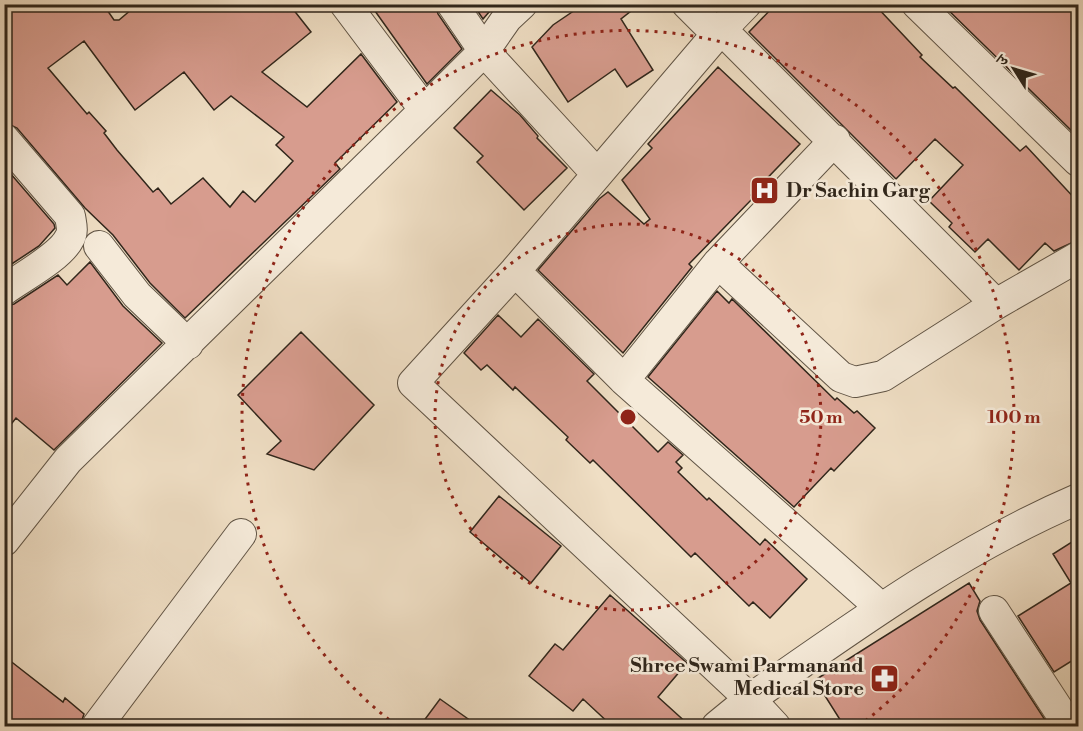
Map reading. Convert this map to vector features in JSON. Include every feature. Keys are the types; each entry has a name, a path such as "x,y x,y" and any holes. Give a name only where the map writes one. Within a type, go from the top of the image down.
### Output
{"street":[{"path":"345,4 424,110"},
{"path":"452,4 484,51 597,174"},
{"path":"4,541 68,460 484,51 507,18 522,4"},
{"path":"687,4 717,34 730,38 835,140 996,304"},
{"path":"746,4 717,34 515,271 413,383 750,699 775,726"},
{"path":"916,4 1078,161"},
{"path":"4,139 70,216 72,229 70,239 58,252 4,290"},
{"path":"624,380 718,263 835,140"},
{"path":"99,246 136,295 188,344"},
{"path":"718,263 841,377 855,382 883,376 996,304 1078,257"},
{"path":"515,271 624,380 880,607"},
{"path":"717,726 750,699 880,607 1011,529 1078,499"},
{"path":"97,726 241,534"},
{"path":"994,611 1069,726"}],"building":[{"path":"4,4 103,4 114,20 119,20 138,4 289,4 311,32 262,72 307,107 361,54 397,102 335,163 340,169 185,318 150,283 113,235 85,208 17,128 4,122","holes":["84,41 135,110 184,72 214,110 231,96 284,137 276,145 293,161 255,202 243,191 230,207 203,178 171,204 158,188 153,192 117,150 104,133 106,131 89,112 87,114 48,68"]},
{"path":"370,4 435,4 438,14 462,49 427,84"},
{"path":"473,4 496,4 483,19"},
{"path":"584,4 640,4 621,19 653,70 627,87 615,69 568,102 532,47 553,25"},
{"path":"776,4 874,4 922,55 920,57 953,88 955,87 1020,151 1026,146 1078,202 1078,240 1054,251 1045,243 1019,270 988,239 975,252 949,227 952,223 929,201 963,165 935,139 896,179 749,32"},
{"path":"942,4 1078,4 1078,137"},
{"path":"718,67 800,144 751,195 753,198 689,264 692,267 623,353 538,270 599,199 608,192 644,224 650,219 622,180 652,148 648,144"},
{"path":"491,90 520,115 538,136 537,138 567,168 524,210 477,162 483,156 454,128"},
{"path":"4,166 55,228 39,246 4,269"},
{"path":"90,262 123,306 162,343 54,450 16,418 4,433 4,307 14,304 58,275 67,285"},
{"path":"717,291 729,303 732,299 835,400 837,398 854,413 857,411 875,428 834,471 831,468 794,507 648,377"},
{"path":"498,315 521,337 538,319 594,374 587,381 658,452 668,442 683,455 676,462 682,468 678,472 760,545 765,539 807,579 770,618 753,602 749,606 695,553 691,557 593,460 590,463 566,440 568,437 515,387 513,390 487,365 481,370 464,353"},
{"path":"301,332 374,405 314,470 267,454 281,441 238,395"},
{"path":"499,496 561,546 531,583 470,532"},
{"path":"1078,538 1078,657 1054,672 1018,616 1071,583 1053,554"},
{"path":"969,583 980,601 977,611 980,620 1049,726 844,726 815,680"},
{"path":"610,595 687,663 658,697 690,726 612,726 583,699 573,711 529,676 555,644 563,650"},
{"path":"4,656 63,702 65,698 84,714 80,726 4,726"},
{"path":"440,699 478,726 420,726"}],"place":[{"name":"Dr Sachin Garg","path":"765,191"},
{"name":"Shree Swami Parmanand Medical Store","path":"885,678"}]}
